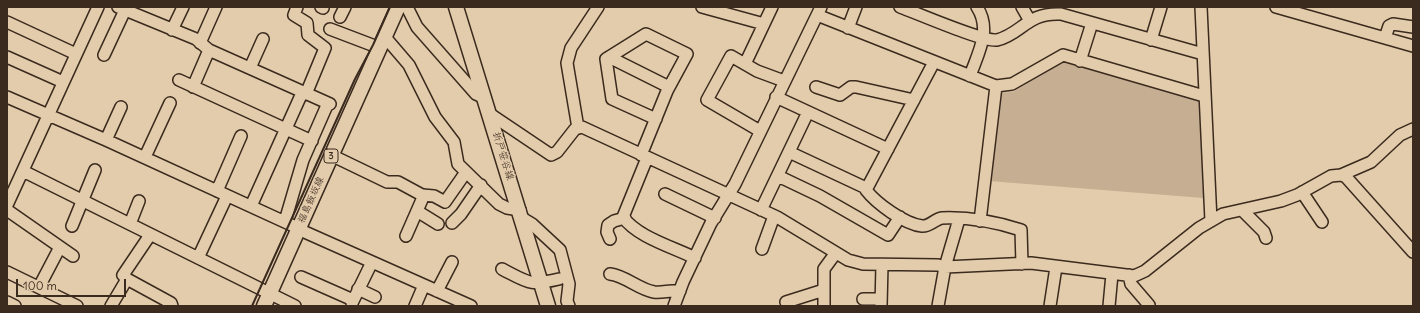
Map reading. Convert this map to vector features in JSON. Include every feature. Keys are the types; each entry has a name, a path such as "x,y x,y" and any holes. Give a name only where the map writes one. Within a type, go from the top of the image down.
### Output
{"main road":[{"name":"折戸笹谷線","path":"456,7 521,214 548,306"},
{"name":"福島飯坂線","path":"266,300 398,8"}],"street":[{"path":"7,205 98,7"},
{"path":"172,30 183,7"},
{"path":"200,43 216,7"},
{"path":"251,206 325,48 308,35 308,23 294,15 297,7"},
{"path":"578,128 566,63 571,48 598,7"},
{"path":"702,7 764,24"},
{"path":"745,64 772,7"},
{"path":"848,28 856,7"},
{"path":"900,7 993,40 999,39 1038,16 1050,13 1061,14 1203,54"},
{"path":"970,76 983,37 983,17 977,7"},
{"path":"1022,7 1030,21"},
{"path":"1151,40 1161,7"},
{"path":"1201,7 1211,221"},
{"path":"1276,7 1413,46"},
{"path":"104,55 121,8 172,30 200,43 209,50 329,104 303,160 286,221"},
{"path":"398,8 476,94 485,98"},
{"path":"674,306 714,218 728,195 819,11 848,28 996,86 1012,84 1063,55 1204,96"},
{"path":"7,22 76,54"},
{"path":"1080,61 1092,23"},
{"path":"1385,38 1389,26 1393,24 1413,27"},
{"path":"330,29 383,42 408,65 418,80 435,117 454,142 458,164 499,204 521,214 560,250 569,284 567,301 570,306"},
{"path":"656,118 612,99 606,58 646,34 687,54 669,87 656,118 624,217 629,225 643,234 695,258"},
{"path":"250,68 263,39"},
{"path":"193,87 209,50"},
{"path":"609,56 669,87"},
{"path":"760,131 707,100 731,56 757,71 786,77"},
{"path":"7,57 64,82"},
{"path":"866,188 934,62"},
{"path":"179,80 312,141"},
{"path":"980,221 996,86"},
{"path":"816,87 840,95 851,87 856,87 914,100"},
{"path":"7,97 145,157 466,305"},
{"path":"776,97 888,149"},
{"path":"145,157 170,103"},
{"path":"106,140 121,107"},
{"path":"761,210 808,112"},
{"path":"490,114 551,155 557,152 575,128 582,127 774,216 793,226 835,254 855,263 945,267 1022,264 1134,276 1145,271 1211,221 1223,214 1281,200 1302,192 1331,176 1341,175 1356,170 1377,158 1400,135 1413,129"},
{"path":"198,258 241,136"},
{"path":"789,152 866,188 871,196 900,217 915,225 925,226 940,218 980,221 1021,230 1022,264"},
{"path":"331,156 387,182 398,182 424,195 434,196 445,202 466,172"},
{"path":"72,226 95,170"},
{"path":"1356,170 1368,176"},
{"path":"23,171 238,279 266,300 294,306"},
{"path":"1341,175 1346,177 1413,252"},
{"path":"778,176 820,196 888,235 900,217"},
{"path":"452,223 461,214 481,185"},
{"path":"1302,192 1322,222"},
{"path":"664,194 714,218"},
{"path":"406,236 424,195"},
{"path":"130,224 139,201"},
{"path":"7,210 73,256"},
{"path":"1242,210 1264,232 1266,238"},
{"path":"417,211 438,224"},
{"path":"762,249 774,216"},
{"path":"610,239 607,232 608,225 614,221 625,218"},
{"path":"938,306 945,267 959,219"},
{"path":"150,234 123,275 127,279 171,302 172,306"},
{"path":"39,288 60,247"},
{"path":"824,306 824,269 835,254"},
{"path":"301,277 353,301 372,262"},
{"path":"436,291 452,262"},
{"path":"864,299 881,302 882,265"},
{"path":"1050,306 1056,267"},
{"path":"502,269 530,284 559,279"},
{"path":"7,272 72,305"},
{"path":"610,274 616,275 636,286 655,292 670,290 680,291"},
{"path":"1109,306 1112,274"},
{"path":"1129,275 1131,284 1149,305"},
{"path":"111,306 127,279"},
{"path":"415,306 424,285"},
{"path":"358,289 375,297"},
{"path":"786,302 824,290"},
{"path":"7,302 15,306"}],"shaded area":[{"path":"1064,62 1201,102 1203,198 989,181 996,93 1013,92"}],"railway":[{"path":"252,306 355,79 373,45 390,7"}]}
